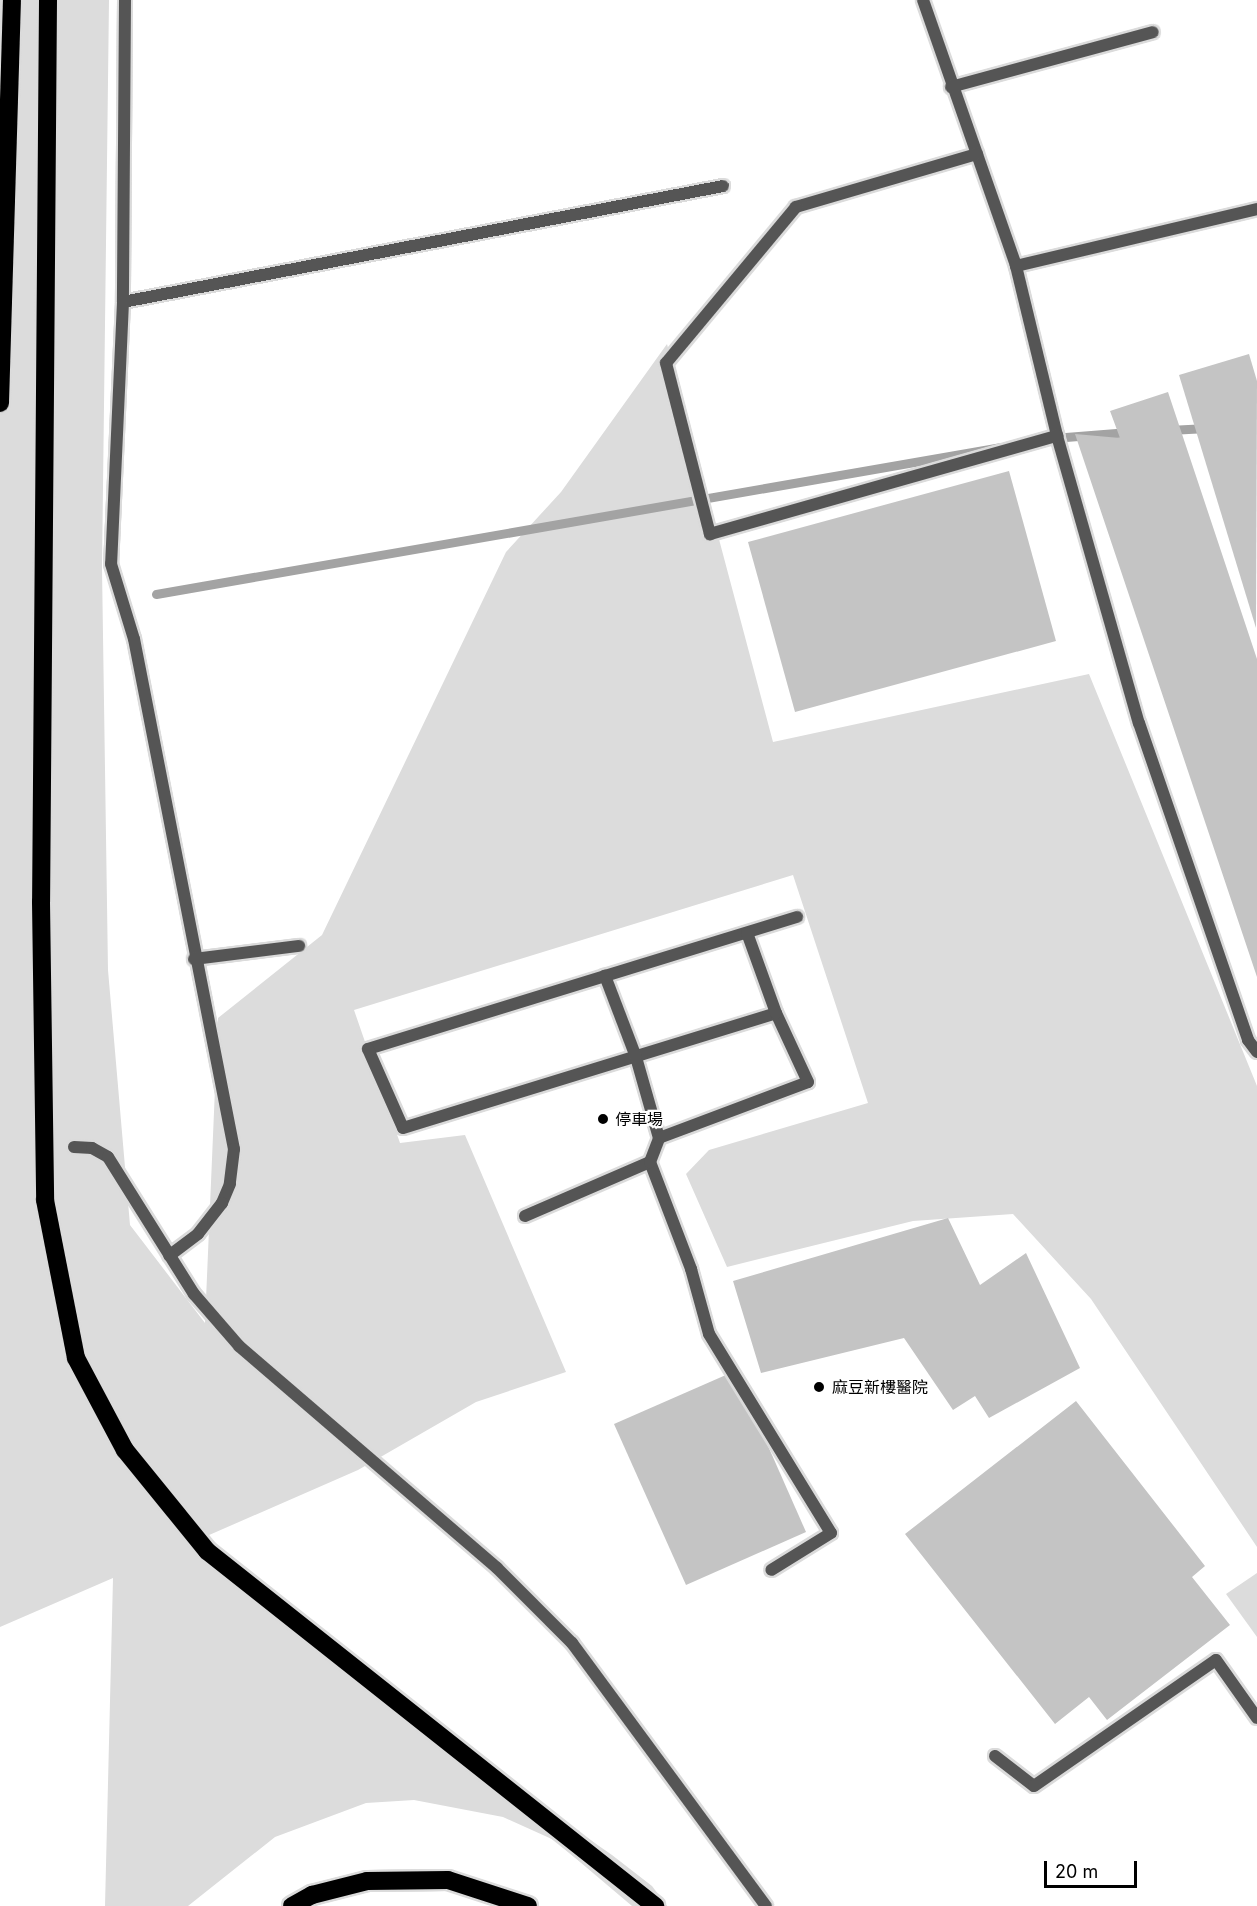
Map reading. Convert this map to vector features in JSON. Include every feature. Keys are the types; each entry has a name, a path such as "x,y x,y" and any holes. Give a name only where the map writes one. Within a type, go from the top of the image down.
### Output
{"highway":[{"path":"0,403 12,0"},
{"path":"48,0 41,902 45,1200 76,1358 125,1450 207,1551 655,1906"},
{"path":"292,1906 312,1895 367,1881 448,1880 528,1906"}],"lane":[{"path":"125,0 123,302 111,564 134,639 194,959 231,1131 234,1167 222,1203 212,1220 169,1256"},
{"path":"923,0 951,87 978,154 1016,266 1057,436 1139,723 1248,1040 1257,1052"},
{"path":"951,87 1153,32"},
{"path":"978,154 796,207 666,363 710,534 1057,436"},
{"path":"123,302 723,186"},
{"path":"1016,266 1257,209"},
{"path":"776,1013 403,1128 368,1049 797,917"},
{"path":"659,1138 808,1082 776,1013 747,933"},
{"path":"194,959 299,946"},
{"path":"605,976 636,1057 659,1138 650,1162 691,1269 709,1334 831,1533 771,1570"},
{"path":"74,1147 92,1148 108,1157 194,1294 239,1346 497,1568 572,1643 766,1906"},
{"path":"525,1216 650,1162"},
{"path":"995,1756 1035,1786 1216,1660 1257,1718"}],"shaded area":[{"path":"0,0 109,0 102,568 108,970 130,1225 205,1323 218,1018 322,935 506,552 561,492 667,344 773,742 1089,674 1257,1086 1257,1547 1091,1299 1013,1214 913,1221 727,1267 686,1174 709,1150 868,1103 793,875 354,1010 400,1143 465,1135 566,1372 476,1402 358,1470 200,1539 349,1672 612,1855 652,1886 667,1906 632,1906 554,1840 503,1817 414,1800 366,1803 275,1837 188,1906 105,1906 113,1578 0,1627"},
{"path":"1257,1573 1257,1637 1226,1594"}],"building":[{"path":"1249,354 1257,381 1256,628 1179,375"},
{"path":"1168,392 1257,659 1257,977 1075,434 1120,438 1110,411"},
{"path":"1009,471 1056,641 795,712 748,542"},
{"path":"948,1218 980,1285 1026,1253 1080,1368 989,1418 975,1396 953,1410 904,1338 761,1373 733,1281"},
{"path":"735,1371 806,1532 686,1585 614,1424"},
{"path":"1076,1401 1205,1566 1192,1577 1230,1625 1107,1720 1089,1697 1055,1724 905,1534"}],"waterway":[{"path":"1169,430 1207,428"},
{"path":"1053,438 1129,432"},
{"path":"156,594 1001,447"}],"place":[{"name":"停車場","path":"603,1119"},
{"name":"麻豆新樓醫院","path":"819,1387"}]}
